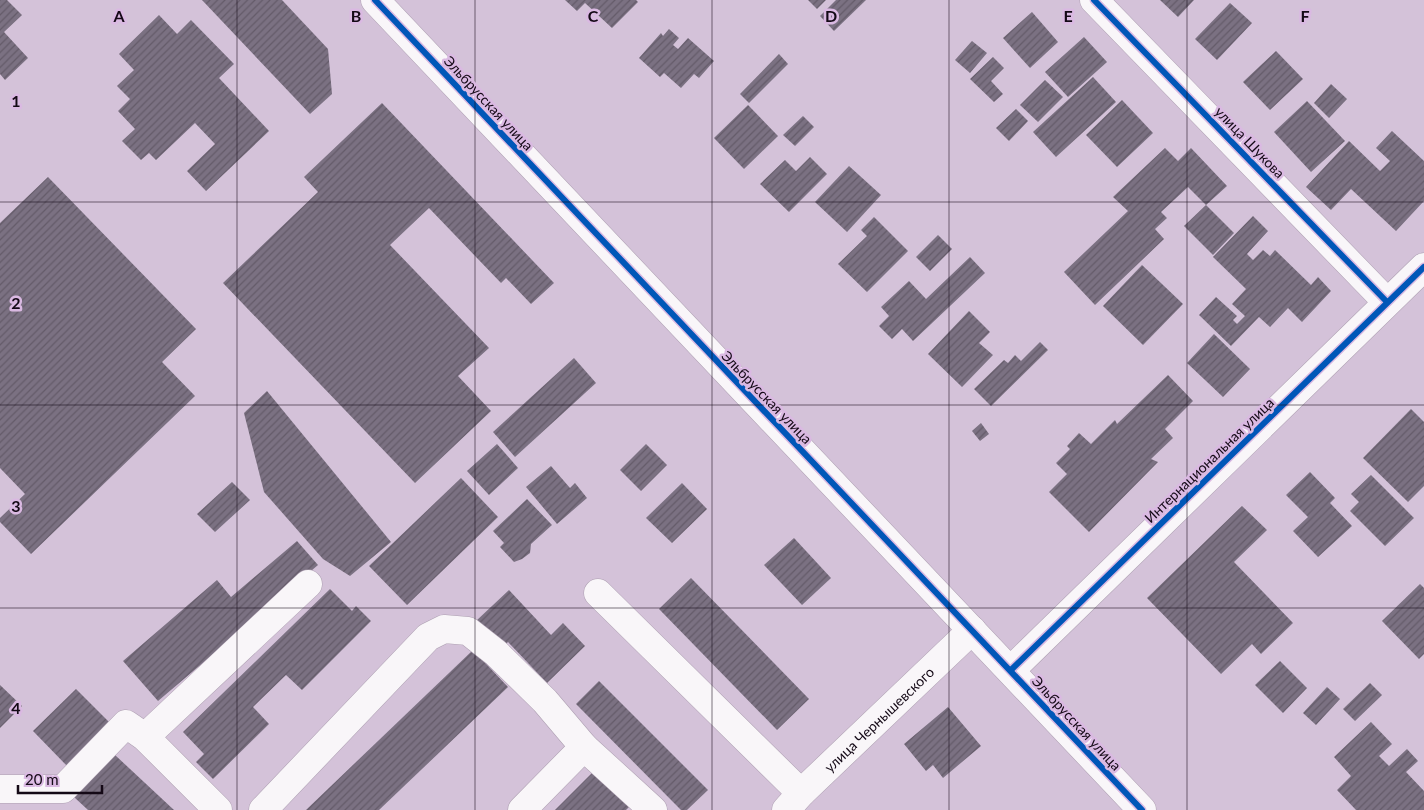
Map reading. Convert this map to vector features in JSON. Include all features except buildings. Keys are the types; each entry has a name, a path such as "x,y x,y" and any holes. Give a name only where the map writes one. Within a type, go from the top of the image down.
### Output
{"street":[{"name":"улица Шукова","path":"1094,0 1388,302"},
{"name":"Эльбрусская улица","path":"389,5 684,328 1142,810"},
{"name":"Интернациональная улица","path":"1011,670 1424,267"},
{"path":"145,737 308,584"},
{"path":"598,593 793,801"},
{"path":"263,810 428,637 444,629 468,631 496,653 545,701 584,747 653,810"},
{"name":"улица Чернышевского","path":"793,801 972,630"},
{"path":"0,789 63,789 126,724 145,737 218,810"},
{"path":"522,810 584,747"}],"cycle path":[{"path":"375,0 1142,810"},
{"path":"1094,0 1387,302"},
{"path":"1011,670 1424,267"}]}
